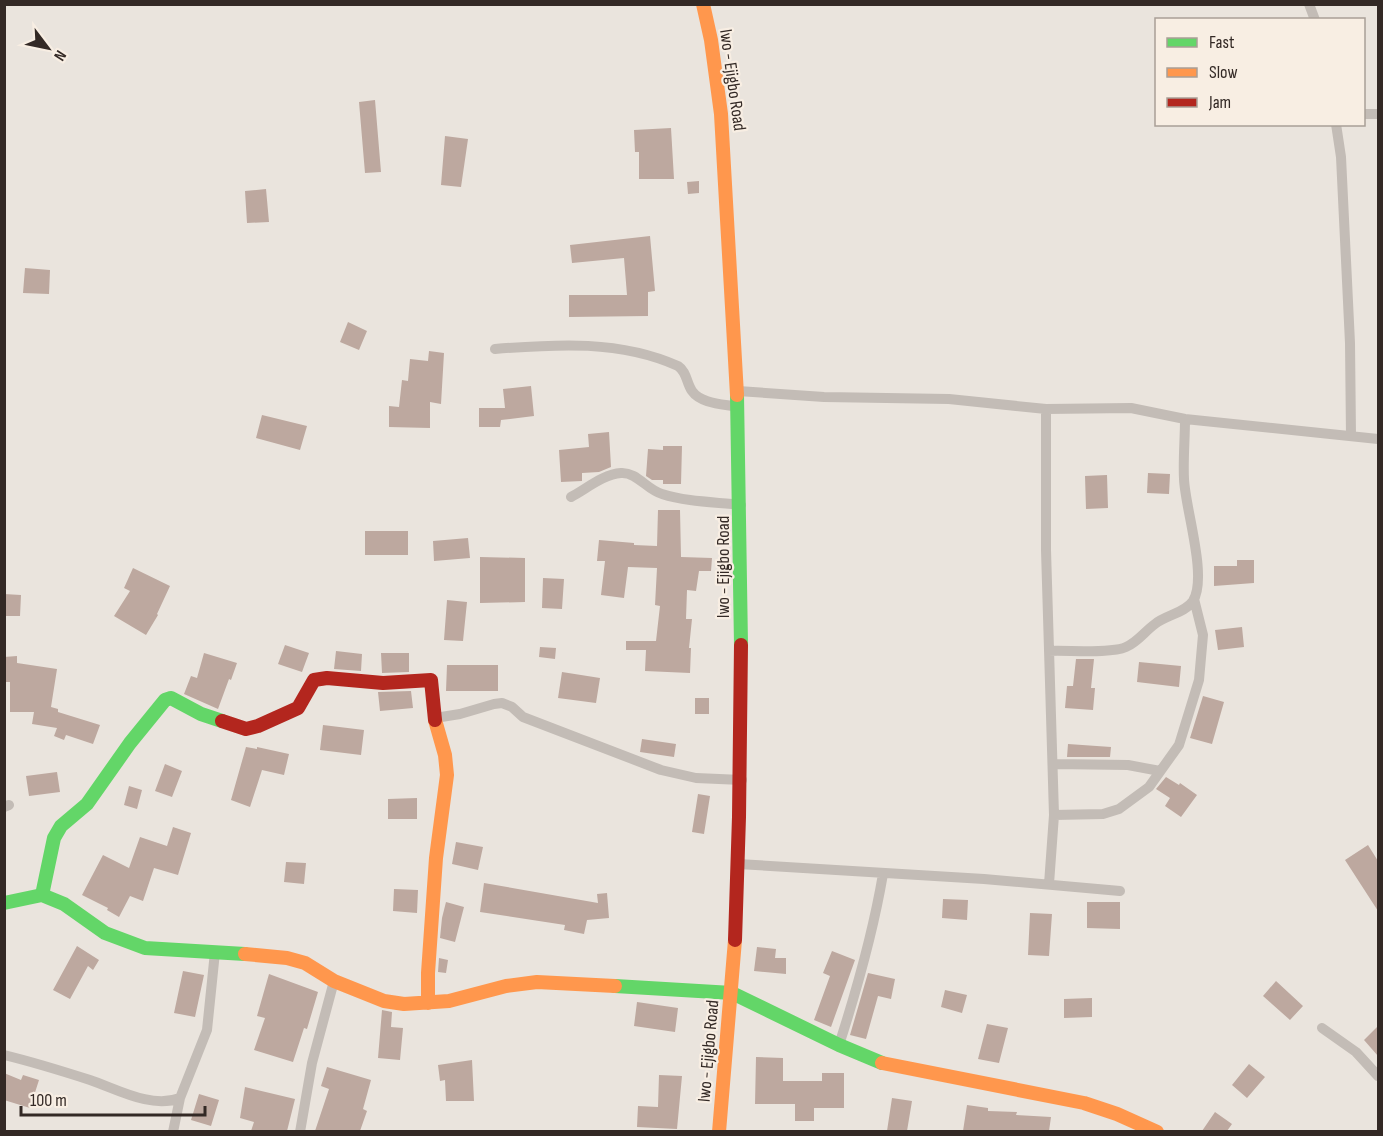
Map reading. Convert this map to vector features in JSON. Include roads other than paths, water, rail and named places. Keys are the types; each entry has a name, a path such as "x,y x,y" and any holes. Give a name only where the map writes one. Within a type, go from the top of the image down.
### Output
{"street":[{"name":"Iwo - Ejigbo Road","path":"702,4 716,75 723,132 738,391 741,505 741,780 732,993 719,1131"},
{"path":"1336,126 1341,157 1350,343 1351,436"},
{"path":"495,349 546,345 621,348 678,366 684,370 692,391 704,400 738,406"},
{"path":"738,391 824,397 949,399 1046,409 1131,408 1185,419 1378,439"},
{"path":"1046,409 1049,651 1054,764 1054,815 1049,884"},
{"path":"1049,651 1116,650 1127,647 1154,624 1187,608 1194,599 1197,590 1197,575 1194,535 1184,478 1185,419"},
{"path":"571,497 611,475 621,473 636,477 659,493 741,505"},
{"path":"1054,815 1103,814 1119,809 1149,787 1179,745 1199,680 1203,634 1194,599"},
{"path":"42,895 54,838 61,826 87,804 130,743 165,700 171,698 201,714 246,729 298,708 314,680 327,678 383,683 431,680 435,718 445,755 447,776 436,858 428,1003"},
{"path":"435,718 502,703 512,707 524,717 661,770 696,778 741,780"},
{"path":"1054,764 1128,765 1160,771"},
{"path":"738,864 1049,884 1120,891"},
{"path":"839,1045 866,960 883,874"},
{"path":"4,903 42,895 64,904 105,933 132,945 164,951 215,952 287,958 305,963 334,981 384,1001 404,1004 449,1001 506,986 537,982 732,993 863,1056 894,1066 1084,1104 1117,1114 1157,1131"},
{"path":"173,1131 180,1098 207,1030 215,952"},
{"path":"300,1131 312,1063 334,981"},
{"path":"1322,1028 1356,1052 1378,1076"},
{"path":"4,1054 137,1097 165,1101 180,1098"}]}
